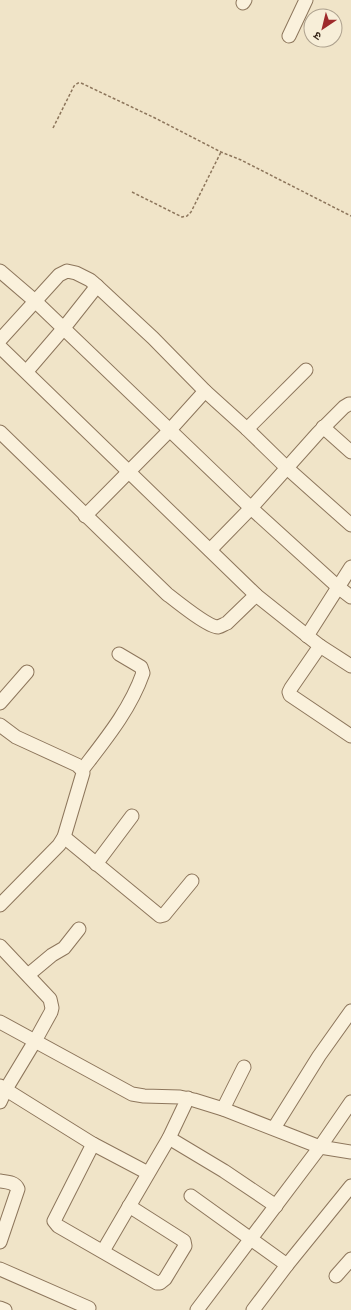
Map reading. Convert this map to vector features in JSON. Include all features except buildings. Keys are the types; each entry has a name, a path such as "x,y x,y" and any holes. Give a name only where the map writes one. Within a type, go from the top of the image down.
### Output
{"street":[{"path":"290,36 306,0"},
{"path":"0,271 34,301 251,508 338,587 351,596"},
{"path":"0,340 59,275 67,271 76,273 90,280 153,338 205,391 287,468 351,525"},
{"path":"27,371 97,286"},
{"path":"0,347 27,371 256,595 320,646 351,666"},
{"path":"247,429 306,370"},
{"path":"85,516 129,472 205,391"},
{"path":"210,550 251,508 323,427 344,407 351,404"},
{"path":"323,427 351,452"},
{"path":"0,432 85,516 172,598 211,625 218,627 227,623 256,595"},
{"path":"307,636 351,567"},
{"path":"320,646 291,688 289,692 290,696 351,736"},
{"path":"82,770 117,724 143,673 141,667 119,654"},
{"path":"0,703 27,672"},
{"path":"0,725 16,737 77,765 82,770 83,777 64,837 59,845 0,905"},
{"path":"96,864 132,816"},
{"path":"64,837 160,916 164,916 192,881"},
{"path":"28,975 47,959 64,948 79,929"},
{"path":"0,946 50,999 52,1003 51,1012 36,1041 3,1088 0,1102"},
{"path":"274,1128 351,1011"},
{"path":"0,1022 132,1094 188,1098 223,1109 320,1147 351,1152"},
{"path":"223,1109 244,1067"},
{"path":"3,1088 93,1144 148,1174"},
{"path":"103,1251 169,1138 188,1098"},
{"path":"197,1310 320,1147 351,1102"},
{"path":"169,1138 224,1171 276,1206"},
{"path":"93,1144 54,1221 58,1226 157,1283 160,1283 165,1279 185,1246 183,1239 129,1206"},
{"path":"0,1181 18,1187 0,1242"},
{"path":"253,1310 287,1265 351,1186"},
{"path":"191,1196 287,1265"},
{"path":"336,1276 351,1259"},
{"path":"0,1269 89,1308"},
{"path":"0,1308 5,1310"}],"path":[{"path":"53,128 74,86 78,83 82,83 221,152 241,160 351,216"},
{"path":"132,192 182,217 187,216 191,212 221,152"}]}
